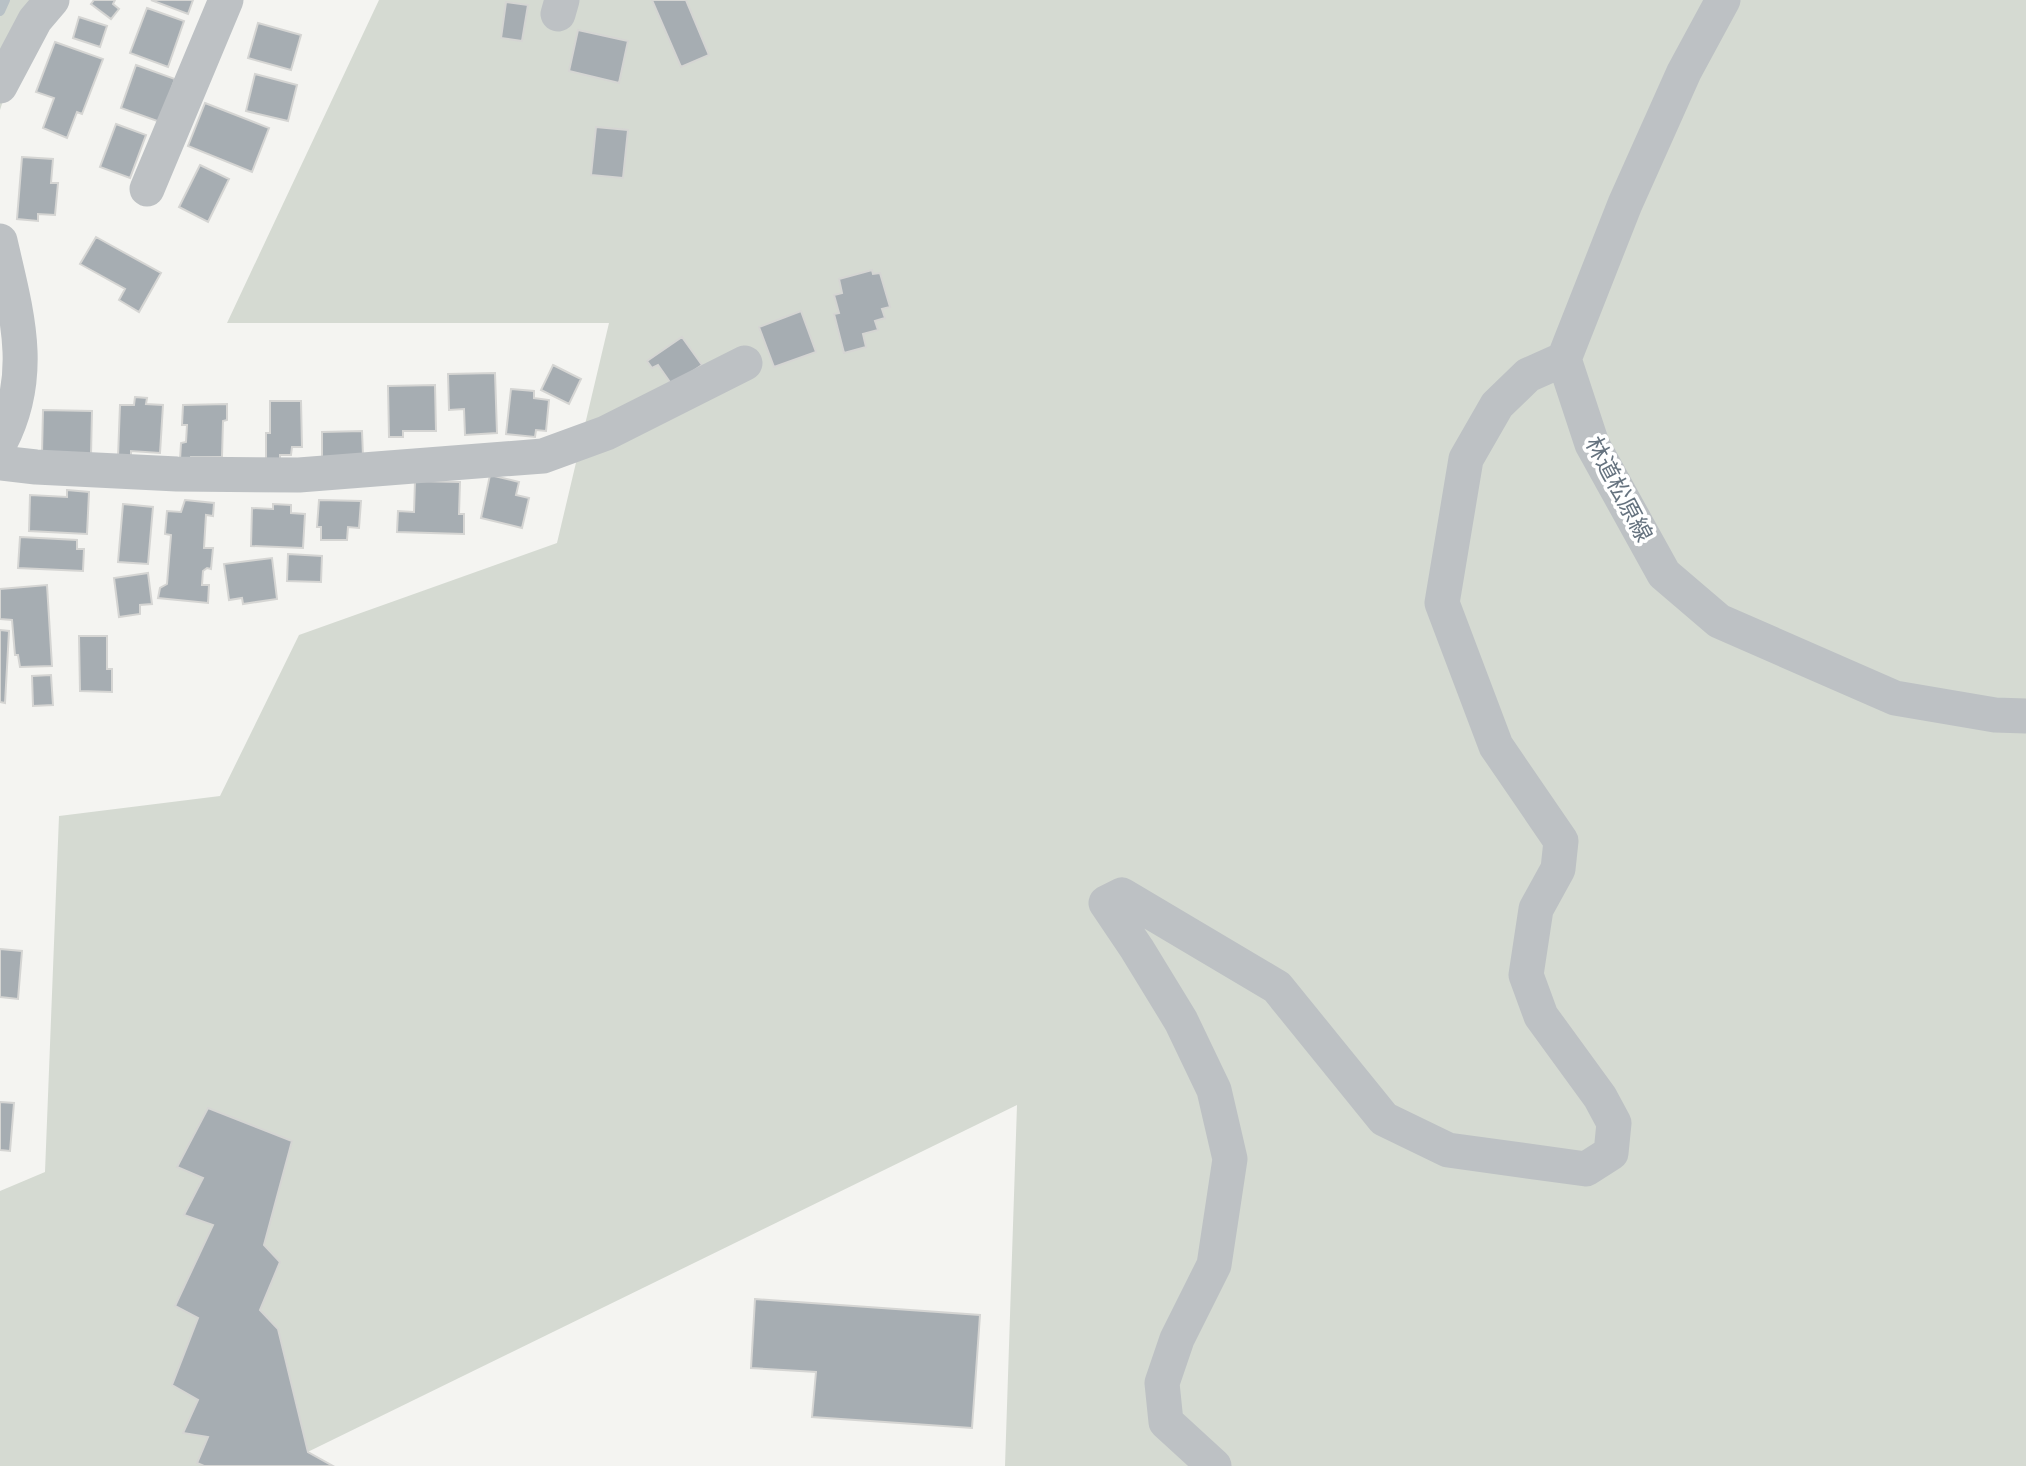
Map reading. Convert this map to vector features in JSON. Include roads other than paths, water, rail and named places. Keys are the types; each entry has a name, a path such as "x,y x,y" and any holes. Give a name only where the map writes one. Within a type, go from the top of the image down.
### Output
{"street":[{"path":"0,86 35,20 52,0"},
{"path":"147,189 226,0"},
{"path":"1214,1466 1166,1422 1162,1382 1177,1339 1214,1265 1230,1159 1214,1090 1186,1033 1137,949 1106,903 1122,895 1277,987 1384,1119 1448,1150 1586,1169 1611,1153 1614,1123 1600,1097 1541,1016 1526,975 1536,909 1558,869 1561,841 1496,746 1442,603 1466,459 1497,405 1528,375 1564,359 1625,204 1684,72 1723,0"},
{"path":"0,240 20,327 20,380 11,416 0,443"},
{"name":"林道松原線","path":"1564,359 1592,444 1664,574 1720,621 1895,698 1995,715 2026,716"},
{"path":"0,463 164,473 299,475 543,456 606,433 745,363"}],"waterway":[{"path":"0,11 5,0"}]}
